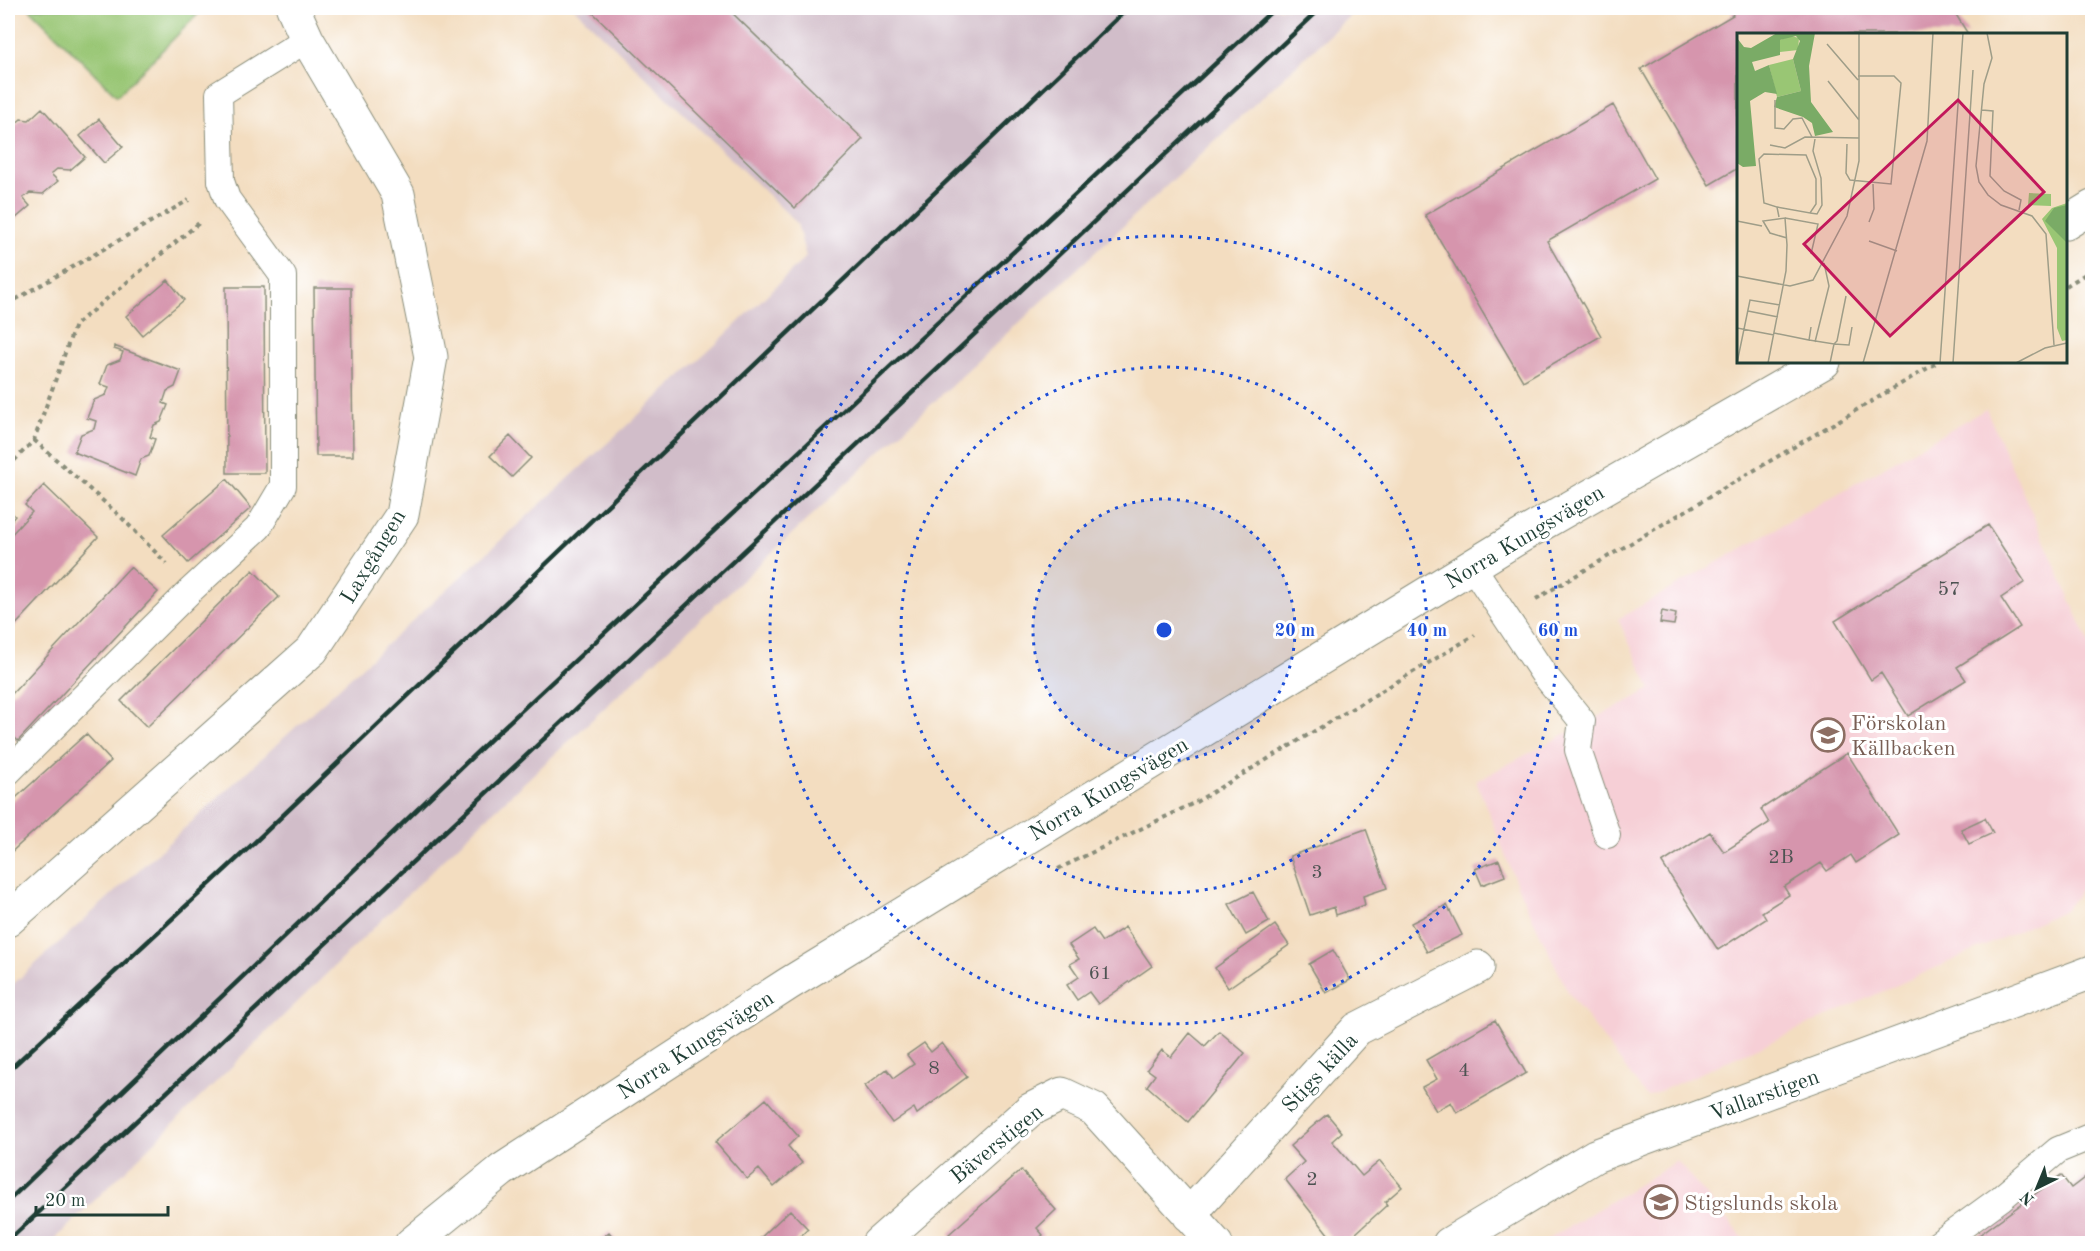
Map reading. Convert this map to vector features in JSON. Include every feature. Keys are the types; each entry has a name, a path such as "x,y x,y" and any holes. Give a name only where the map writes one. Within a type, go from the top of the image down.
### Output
{"street":[{"name":"Laxgången","path":"8,920 312,650 402,515 431,357 398,194 307,39 293,8"},
{"path":"2067,222 2092,207"},
{"name":"Norra Kungsvägen","path":"411,1244 502,1170 788,984 1472,566 1822,363"},
{"name":"Stigs källa","path":"1189,1215 1358,1029 1478,967"},
{"name":"Vallarstigen","path":"1449,1244 1595,1156 2089,967"},
{"name":"Bäverstigen","path":"878,1244 1030,1110 1062,1094 1094,1109 1216,1244"}],"lane":[{"path":"8,772 191,590 258,528 282,486 283,276 224,190 219,94 307,39"},
{"path":"1472,566 1543,674 1582,721 1578,750 1606,835"},
{"path":"1938,1244 2000,1199 2058,1150 2092,1136"}],"path":[{"path":"8,304 224,190"},
{"path":"8,467 34,440 75,325 224,190"},
{"path":"2067,285 2092,270"},
{"path":"1048,873 1197,802 1936,363"},
{"path":"34,440 120,516 191,590"}],"shaded area":[{"path":"574,8 1358,8 484,820 51,1243 8,1244 8,989 713,347 806,257 797,223"},
{"name":"Förskolan Källbacken","path":"1986,409 2092,649 2092,875 2065,910 1647,1097 1568,992 1517,885 1476,781 1651,689 1618,619"},
{"name":"Stigslunds skola","path":"1677,1161 1747,1243 1542,1243"}],"green space":[{"path":"29,8 196,8 200,12 117,96"}],"building":[{"path":"588,8 727,8 863,139 795,208"},
{"path":"1729,8 1952,8 1967,33 1737,33 1737,169 1709,185 1641,69 1733,15"},
{"path":"1613,105 1655,179 1547,241 1601,336 1523,381 1425,215"},
{"path":"42,108 85,157 70,170 57,169 51,174 58,181 43,194 30,193 23,198 30,206 15,219 8,218 8,139 12,135 8,130 21,119 29,120"},
{"path":"99,119 123,147 104,163 80,136"},
{"path":"168,280 184,300 142,335 126,316"},
{"path":"226,287 264,287 265,473 227,473"},
{"path":"314,288 351,288 353,456 316,456"},
{"path":"114,346 181,371 175,387 167,391 163,403 168,405 161,422 154,425 150,437 155,439 149,456 141,459 135,476 74,452 81,434 94,429 96,421 87,418 94,400 106,395 109,387 100,384 107,365 120,360 123,352 114,349"},
{"path":"510,436 531,458 512,477 490,456"},
{"path":"227,479 251,508 188,563 163,535"},
{"path":"44,485 98,537 8,633 8,538 32,512 25,505"},
{"path":"8,509 15,516 8,524"},
{"path":"1988,525 2025,582 2001,598 2020,627 1957,667 1966,680 1908,716 1881,673 1871,680 1835,621"},
{"path":"130,567 158,592 18,741 8,731 8,698"},
{"path":"253,570 279,597 147,727 121,701"},
{"path":"1662,611 1676,614 1674,625 1660,623"},
{"path":"86,734 111,761 8,855 8,805"},
{"path":"1847,753 1899,835 1856,863 1851,855 1827,871 1821,863 1784,887 1789,895 1762,912 1766,919 1718,950 1662,863 1710,832 1724,852 1769,823 1761,809"},
{"path":"1985,818 1993,833 1969,844 1961,829"},
{"path":"1366,829 1387,888 1363,896 1365,905 1336,915 1334,907 1310,915 1290,856"},
{"path":"1499,860 1505,876 1482,885 1475,869"},
{"path":"1253,892 1269,922 1246,935 1229,904"},
{"path":"1447,905 1462,935 1427,952 1411,923"},
{"path":"1275,925 1289,945 1228,988 1215,968"},
{"path":"1125,927 1152,966 1098,1004 1089,992 1077,1000 1067,985 1079,977 1070,964 1079,959 1069,945 1093,929 1102,942"},
{"path":"1333,950 1350,980 1326,993 1309,964"},
{"path":"1495,1020 1526,1073 1457,1113 1451,1102 1436,1111 1422,1087 1437,1079 1426,1060"},
{"path":"1219,1031 1245,1053 1188,1122 1147,1086 1155,1075 1147,1069 1162,1050 1171,1057 1190,1033 1205,1046"},
{"path":"924,1043 931,1052 942,1043 967,1077 917,1114 914,1108 892,1123 865,1086 887,1069 894,1078 914,1064 907,1055"},
{"path":"766,1099 798,1136 788,1146 802,1163 774,1187 759,1169 747,1179 715,1142"},
{"path":"1327,1114 1342,1132 1332,1141 1362,1176 1380,1161 1402,1187 1385,1202 1387,1205 1344,1244 1336,1244 1285,1179 1304,1162 1290,1146"},
{"path":"1021,1170 1056,1210 1037,1228 1043,1235 1034,1244 957,1244 949,1234"},
{"path":"2092,1172 2092,1244 1967,1244 2061,1175 2071,1188"},
{"path":"790,1210 808,1229 792,1244 754,1244"},
{"path":"609,1232 619,1244 595,1244"},
{"path":"927,1237 933,1244 920,1244"}],"railway":[{"path":"8,1071 255,842 1128,8"},
{"path":"8,1201 493,737 1275,8"},
{"path":"8,1241 1321,8"}],"place":[{"name":"Förskolan Källbacken","path":"1828,735"},
{"name":"Stigslunds skola","path":"1661,1202"}]}
